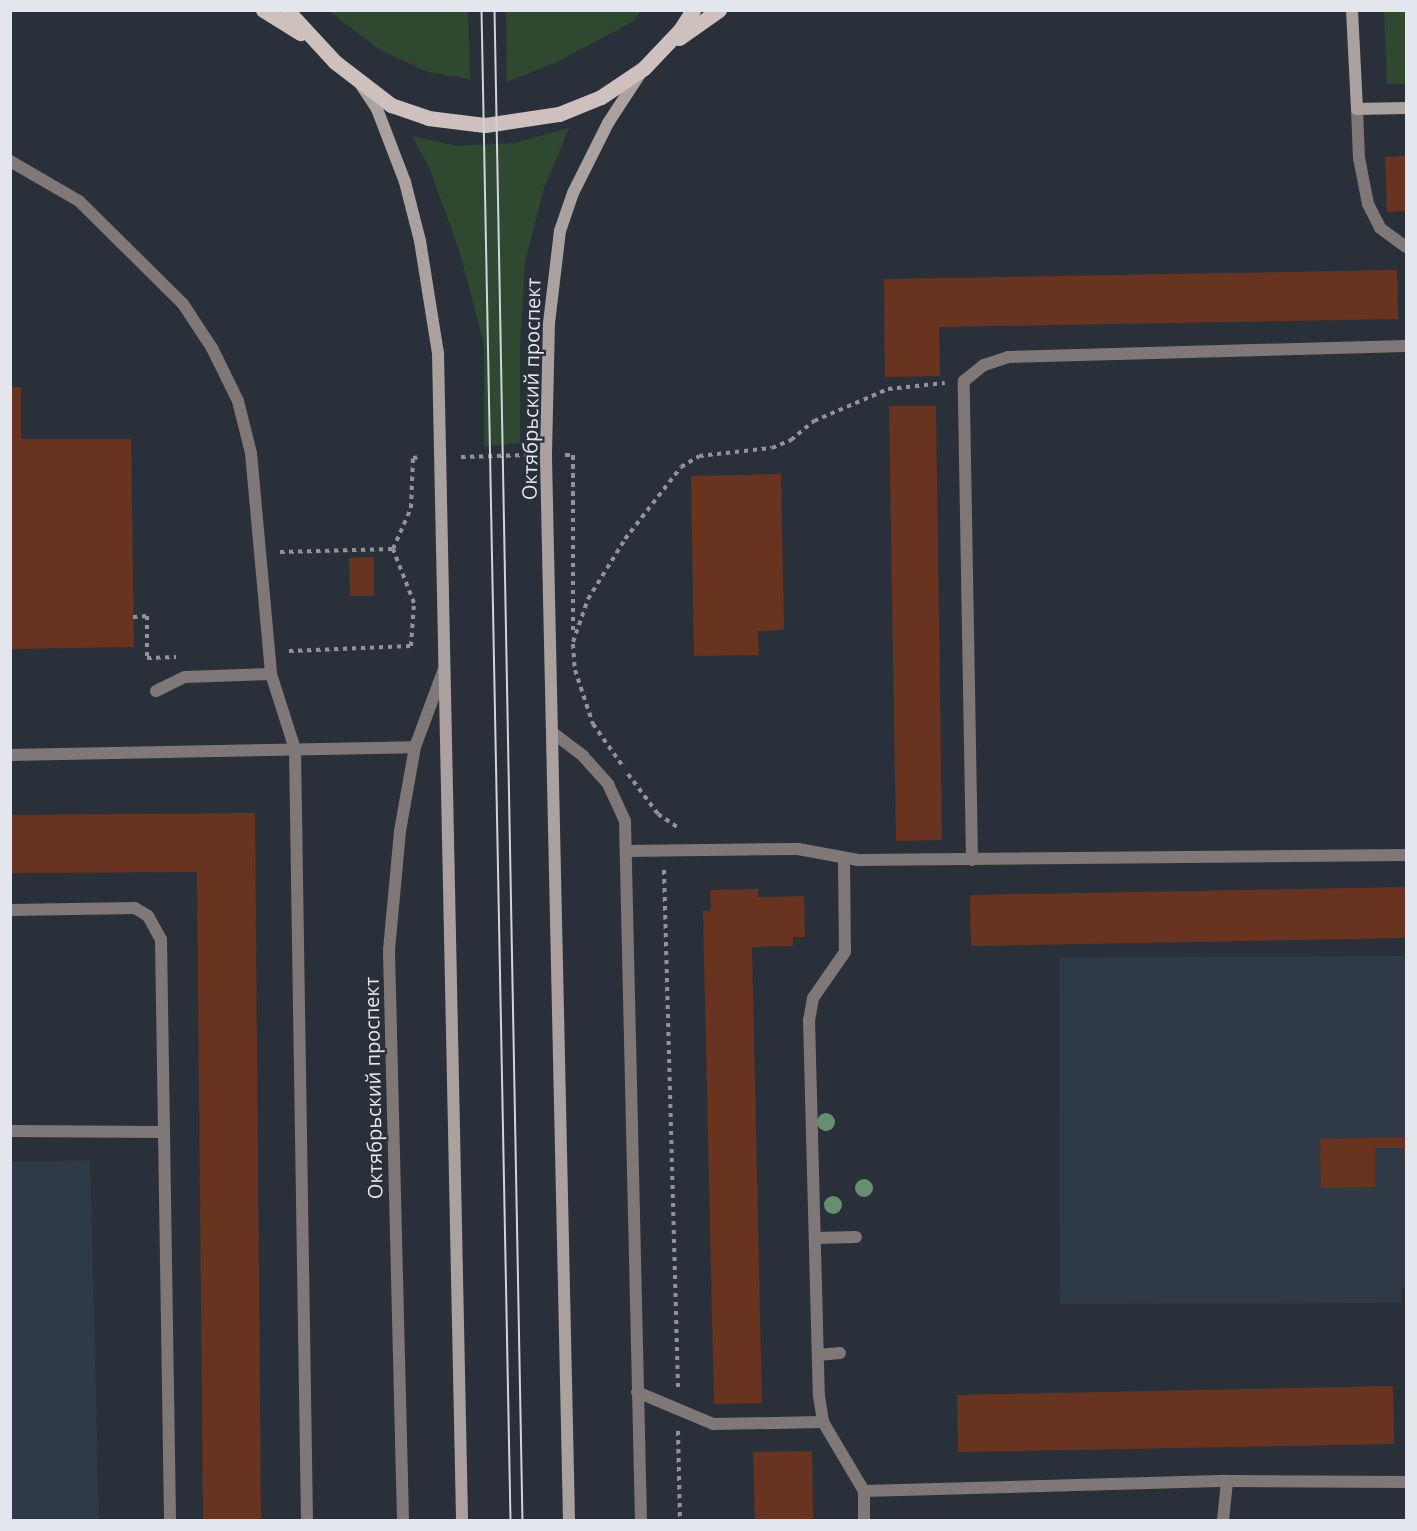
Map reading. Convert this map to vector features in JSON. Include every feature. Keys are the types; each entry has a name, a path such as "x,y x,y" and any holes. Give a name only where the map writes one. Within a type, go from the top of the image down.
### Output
{"main road":[{"path":"263,10 316,43"},
{"path":"287,10 316,43 359,81 391,105 412,112 485,125 532,120 579,107 644,68 667,46 719,10"},
{"path":"667,46 693,10"},
{"path":"1352,10 1357,109 1407,108"},
{"name":"Октябрьский проспект","path":"569,1521 546,454 549,323 560,231 592,153 644,68"},
{"name":"Октябрьский проспект","path":"359,81 377,109 393,149 420,241 438,353 443,455 462,1521"}],"street":[{"path":"1357,109 1359,158 1368,204 1380,228 1407,247"},
{"path":"10,161 80,201 134,252 183,304 212,348 238,401 251,453 271,674 295,749 308,1521"},
{"path":"972,860 964,381 984,365 1008,357 1407,346"},
{"name":"Октябрьский проспект","path":"403,1521 389,950 400,831 415,747 446,662"},
{"path":"156,691 185,677 271,674"},
{"path":"553,734 583,756 608,784 625,821 640,1521"},
{"path":"10,755 415,747"},
{"path":"626,851 798,849 844,860 1407,855"},
{"path":"844,860 845,952 823,980 810,1008 818,1355 823,1422 864,1491 864,1521"},
{"path":"10,910 123,906 135,908 156,927 161,939 162,1132 170,1521"},
{"path":"10,1131 162,1132"},
{"path":"815,1238 856,1237"},
{"path":"818,1355 840,1353"},
{"path":"637,1392 678,1412 713,1424 823,1422"},
{"path":"864,1491 1227,1481 1407,1482"},
{"path":"1223,1521 1227,1481"}],"path":[{"path":"573,644 588,599 618,549 681,467 699,456 772,448 791,440 814,421 888,389 964,381"},
{"path":"411,646 414,603 393,549 411,508 413,458 443,455 479,458 546,454 573,455 575,670 593,724 658,814 678,827"},
{"path":"259,552 393,549"},
{"path":"664,850 680,1521"}],"shaded area":[{"path":"1406,956 1406,1288 1401,1289 1401,1303 1060,1304 1059,957"},
{"path":"90,1160 99,1520 11,1520 11,1162"}],"green space":[{"path":"506,10 641,11 634,21 557,62 507,82"},
{"path":"329,11 468,11 470,79 428,72 380,50"},
{"path":"1384,11 1406,11 1406,84 1387,84"},
{"path":"569,128 544,188 525,262 520,347 520,443 484,446 484,346 460,253 430,169 412,136 457,146 514,143"}],"building":[{"path":"1406,156 1406,211 1387,212 1385,157"},
{"path":"1397,270 1398,319 939,327 940,376 885,377 884,279"},
{"path":"10,387 21,387 21,439 131,439 134,647 10,649"},
{"path":"889,406 936,406 942,840 896,841"},
{"path":"781,474 784,630 758,631 759,655 694,656 691,476"},
{"path":"374,557 374,596 350,596 349,558"},
{"path":"255,813 261,1520 203,1520 197,872 10,873 10,815"},
{"path":"1405,887 1406,938 971,946 970,895"},
{"path":"758,889 758,897 804,896 805,937 793,937 793,946 752,947 762,1403 714,1404 703,911 711,910 710,890"},
{"path":"1406,1137 1406,1175 1404,1148 1375,1148 1375,1187 1321,1188 1320,1139"},
{"path":"1393,1386 1394,1444 958,1452 957,1395"},
{"path":"812,1451 813,1520 755,1520 753,1452"}],"tram line":[{"path":"482,10 511,1520"},
{"path":"495,10 523,1520"}]}
